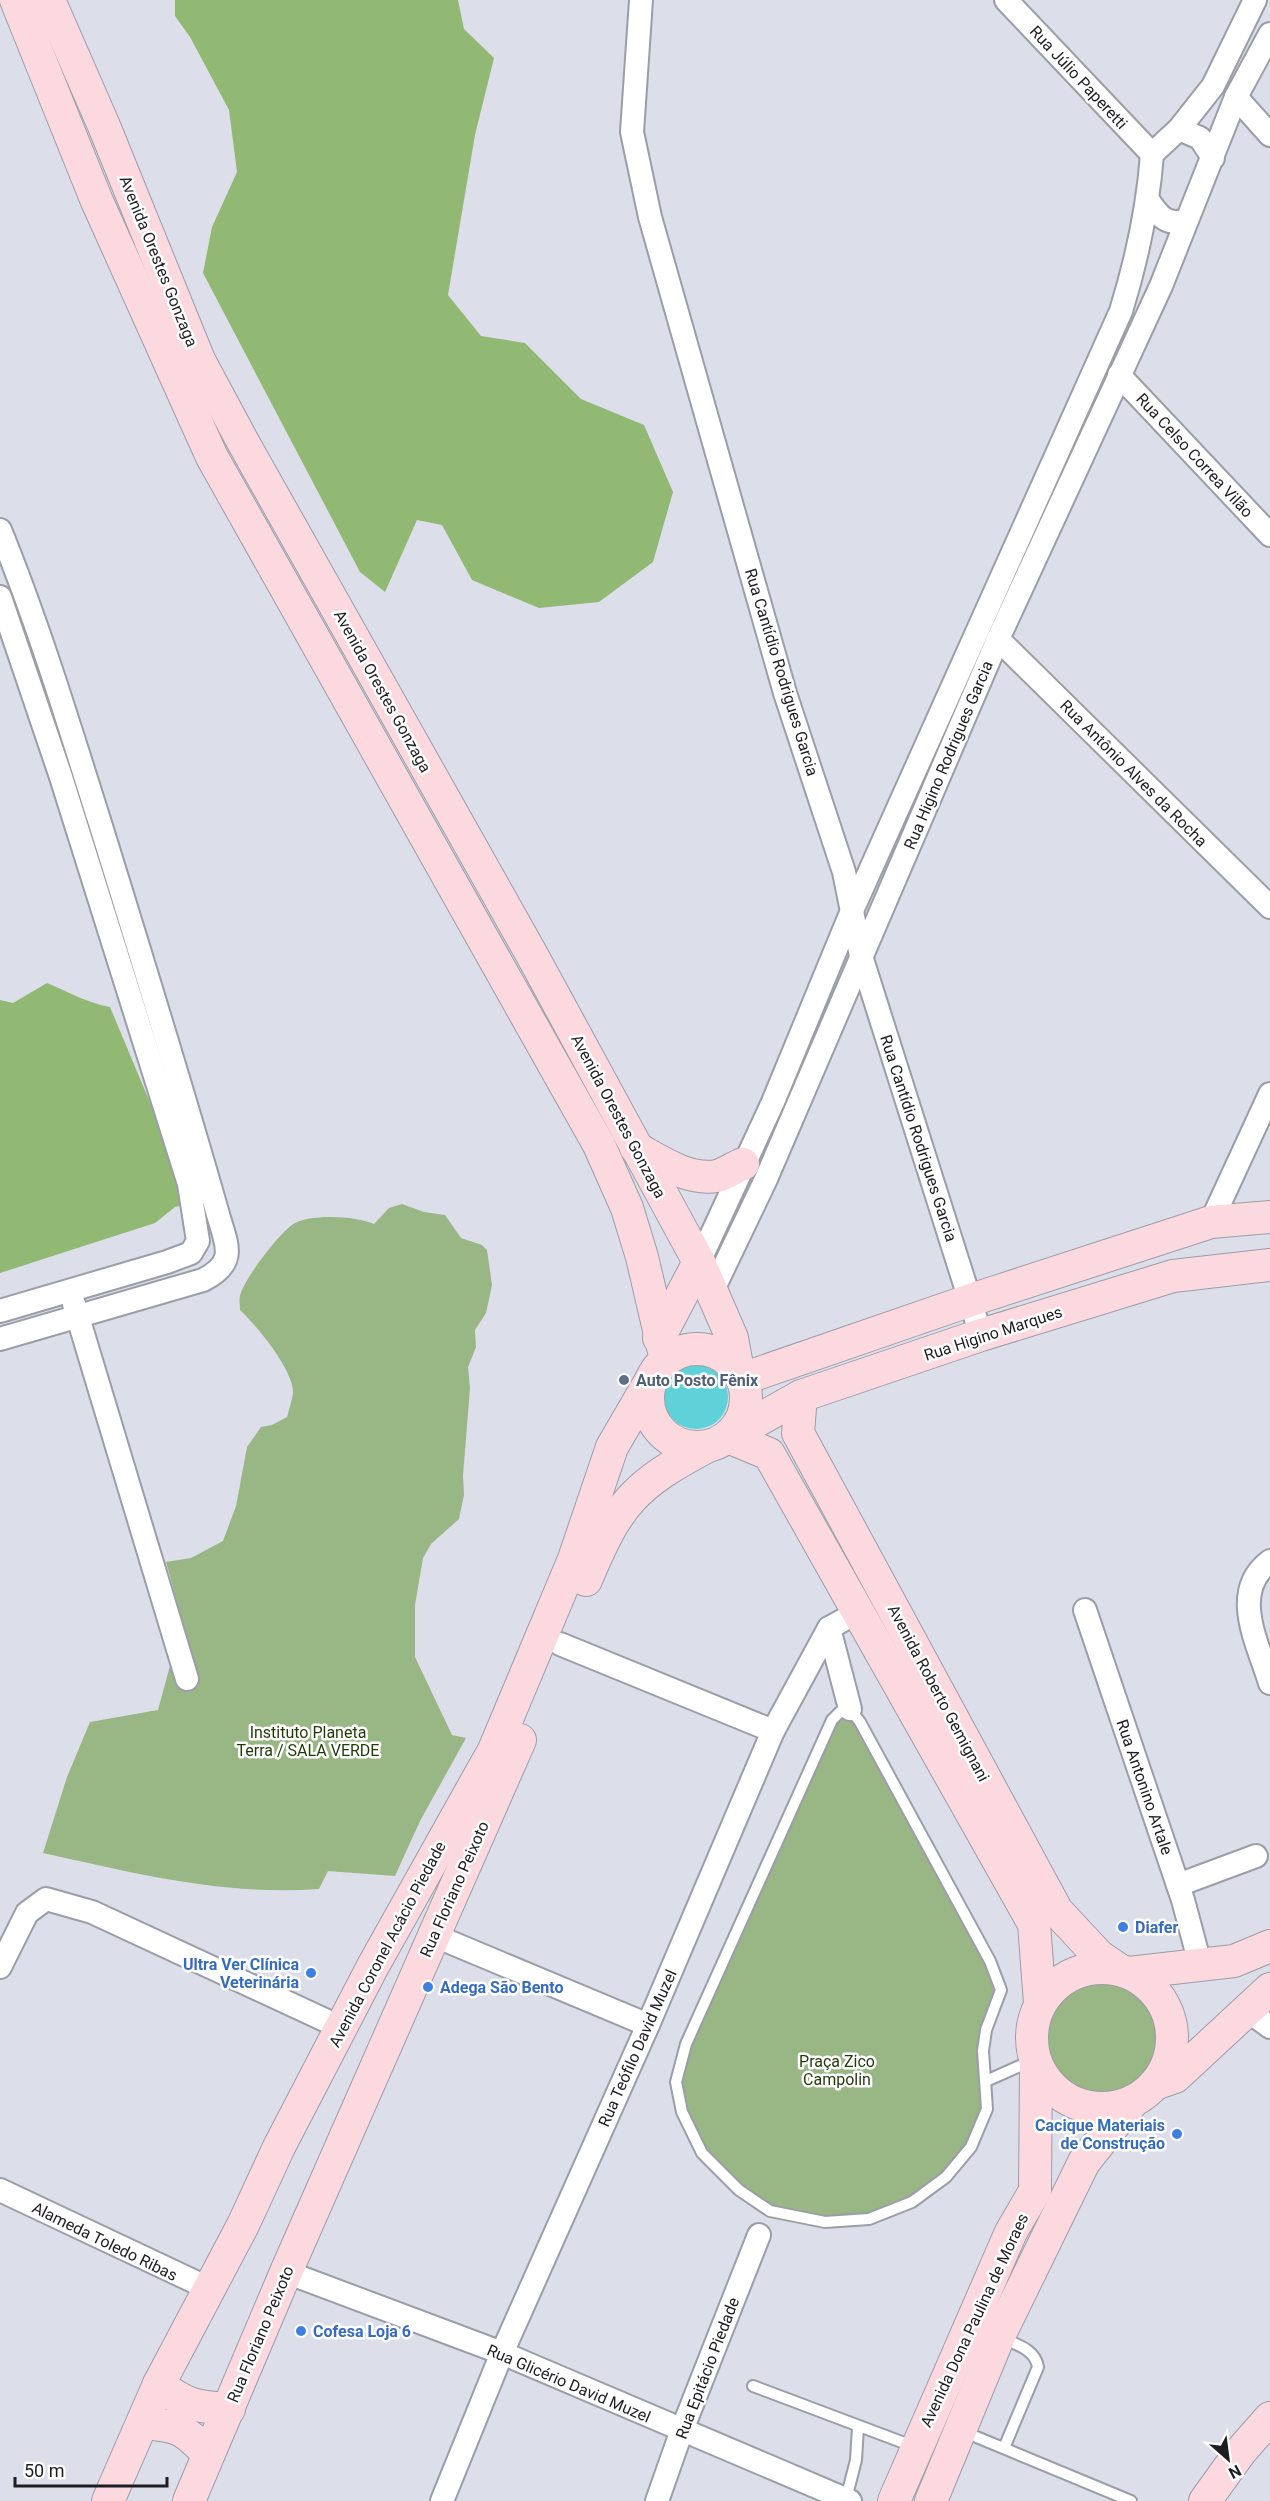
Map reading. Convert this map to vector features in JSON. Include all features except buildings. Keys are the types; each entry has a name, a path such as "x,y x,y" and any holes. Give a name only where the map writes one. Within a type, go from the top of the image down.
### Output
{"main road":[{"name":"Avenida Orestes Gonzaga","path":"16,0 96,199 212,457 599,1145 630,1218 642,1257 659,1360"},
{"name":"Avenida Orestes Gonzaga","path":"49,0 104,126 199,360 532,956 699,1262 732,1338 740,1375"},
{"path":"636,1149 683,1173 696,1175 717,1176 743,1164"},
{"path":"740,1375 1211,1222 1270,1218"},
{"path":"1211,1222 1193,1240 1197,1261 1213,1271"},
{"name":"Avenida Coronel Acácio Piedade","path":"108,2501 159,2384 210,2289 279,2147 422,1878 494,1750 574,1559 612,1447 659,1360 699,1262"},
{"name":"Rua Higino Marques","path":"718,1442 801,1396 981,1335 1173,1276 1270,1265"},
{"path":"698,1349 721,1355 740,1375 746,1397 743,1416 718,1442 693,1448 678,1444 665,1436 655,1425 649,1411 648,1395 659,1360 698,1349"},
{"name":"Avenida Roberto Gemignani","path":"801,1396 798,1433 1057,1911 1099,1956 1124,1971"},
{"name":"Avenida Roberto Gemignani","path":"718,1442 769,1454 856,1613 1034,1924 1040,2003"},
{"name":"Rua Floriano Peixoto","path":"189,2501 286,2271 596,1558 624,1506 649,1480 718,1442"},
{"path":"1124,1971 1148,1984 1162,2001 1171,2022 1172,2044 1166,2066 1144,2093 1114,2107 1095,2108 1076,2104 1059,2095 1046,2081 1035,2062 1031,2040 1033,2021 1040,2003 1055,1985 1074,1973 1095,1967 1124,1971 1234,1961 1270,1946"},
{"name":"Avenida Dona Paulina de Moraes","path":"931,2501 999,2336 1084,2162 1144,2093 1175,2077 1258,2018 1270,1989"},
{"name":"Avenida Dona Paulina de Moraes","path":"894,2501 915,2448 1011,2232 1035,2191 1035,2062"},
{"path":"159,2384 179,2401 198,2407 229,2409"},
{"path":"1205,2501 1241,2451 1270,2418"},
{"path":"143,2423 167,2425 184,2430 208,2454"}],"street":[{"name":"Rua Cantídio Rodrigues Garcia","path":"641,0 632,132 650,217 785,693 844,872 861,956 981,1335"},
{"name":"Rua Júlio Paperetti","path":"1006,0 1152,154"},
{"path":"1152,154 1179,129 1214,86 1255,0"},
{"name":"Rua Higino Rodrigues Garcia","path":"712,1292 766,1179 998,639 1161,286 1236,97 1270,34"},
{"path":"1236,97 1270,135"},
{"path":"1179,129 1200,138 1213,158"},
{"name":"Rua Higino Rodrigues Garcia","path":"699,1262 773,1102 851,913 1121,311 1139,252 1148,200 1152,154"},
{"path":"1148,200 1163,219 1179,222 1186,220"},
{"name":"Rua Celso Correa Vilão","path":"1119,375 1270,535"},
{"path":"0,530 18,575 71,731 204,1164 226,1247 226,1262 220,1271 203,1280 0,1339"},
{"path":"0,597 155,1071 189,1184 198,1241 191,1253 167,1262 0,1311"},
{"name":"Rua Antônio Alves da Rocha","path":"998,639 1270,907"},
{"path":"1211,1222 1270,1094"},
{"path":"69,1289 187,1679"},
{"path":"1270,1561 1251,1582 1246,1603 1270,1683"},
{"name":"Rua Antonino Artale","path":"1085,1610 1178,1885 1200,1964"},
{"path":"850,1709 829,1628 856,1613"},
{"name":"Rua Teófilo David Muzel","path":"442,2501 502,2353 648,2025 773,1731 829,1628"},
{"path":"560,1644 773,1731"},
{"path":"1178,1885 1256,1856"},
{"path":"0,1967 27,1913 46,1899 92,1912 342,2028"},
{"path":"433,1935 648,2025"},
{"name":"Alameda Toledo Ribas","path":"0,2191 210,2289"},
{"name":"Rua Epitácio Piedade","path":"657,2501 682,2430 759,2235"},
{"name":"Rua Glicério David Muzel","path":"286,2271 502,2353 848,2500"}],"lane":[{"path":"850,1709 860,1722 995,1970 1001,1990 986,2030 983,2051 986,2081 987,2109 970,2147 946,2177 912,2202 869,2219 825,2222 770,2211 739,2190 702,2153 682,2112 676,2082 692,2026 832,1720 840,1712 850,1709"},
{"path":"986,2081 1035,2062"},
{"path":"999,2336 1028,2350 1036,2357 1038,2367 1004,2448"},
{"path":"753,2386 915,2448"},
{"path":"848,2500 856,2460 858,2427"},
{"path":"960,2430 1131,2501"}],"green space":[{"path":"175,0 458,0 464,29 494,58 475,135 448,295 481,336 525,343 581,399 644,425 673,492 653,562 599,602 539,608 472,580 442,525 417,520 385,592 360,572 203,273 212,227 237,172 229,110 190,37 175,16"},
{"path":"47,983 86,1000 110,1007 192,1203 175,1207 155,1223 0,1273 0,1000 13,1003"},
{"name":"Instituto Planeta Terra / SALA VERDE","path":"402,1204 424,1212 445,1215 461,1238 482,1245 487,1250 492,1285 486,1313 475,1330 476,1347 468,1367 470,1388 463,1476 464,1495 459,1519 431,1544 423,1558 415,1605 415,1657 452,1735 466,1738 420,1821 395,1876 328,1871 319,1889 249,1889 180,1881 43,1853 67,1777 90,1722 158,1710 171,1662 196,1671 166,1562 191,1558 223,1541 236,1506 247,1447 261,1427 272,1425 287,1417 293,1393 292,1383 281,1361 264,1337 240,1310 240,1296 243,1288 262,1258 292,1225 299,1221 333,1217 356,1219 374,1224 389,1208"},
{"name":"Praça Zico Campolin","path":"841,1713 859,1722 999,1990 985,2030 986,2108 969,2147 945,2176 869,2218 825,2220 781,2213 740,2189 704,2152 684,2112 677,2082 688,2045 833,1721"},
{"path":"1102,1978 1124,1982 1142,1995 1155,2013 1159,2035 1155,2057 1142,2075 1124,2088 1102,2092 1080,2088 1062,2075 1049,2057 1045,2035 1049,2013 1062,1995 1080,1982"}],"water":[{"path":"696,1365 708,1367 719,1374 726,1385 728,1397 726,1409 719,1420 708,1427 696,1429 684,1427 673,1420 666,1409 664,1397 666,1385 673,1374 684,1367"}],"place":[{"name":"Auto Posto Fênix","path":"624,1380"},
{"name":"Diafer","path":"1123,1927"},
{"name":"Ultra Ver Clínica Veterinária","path":"311,1973"},
{"name":"Adega São Bento","path":"428,1987"},
{"name":"Cacique Materiais de Construção","path":"1177,2134"},
{"name":"Cofesa Loja 6","path":"301,2331"}]}
